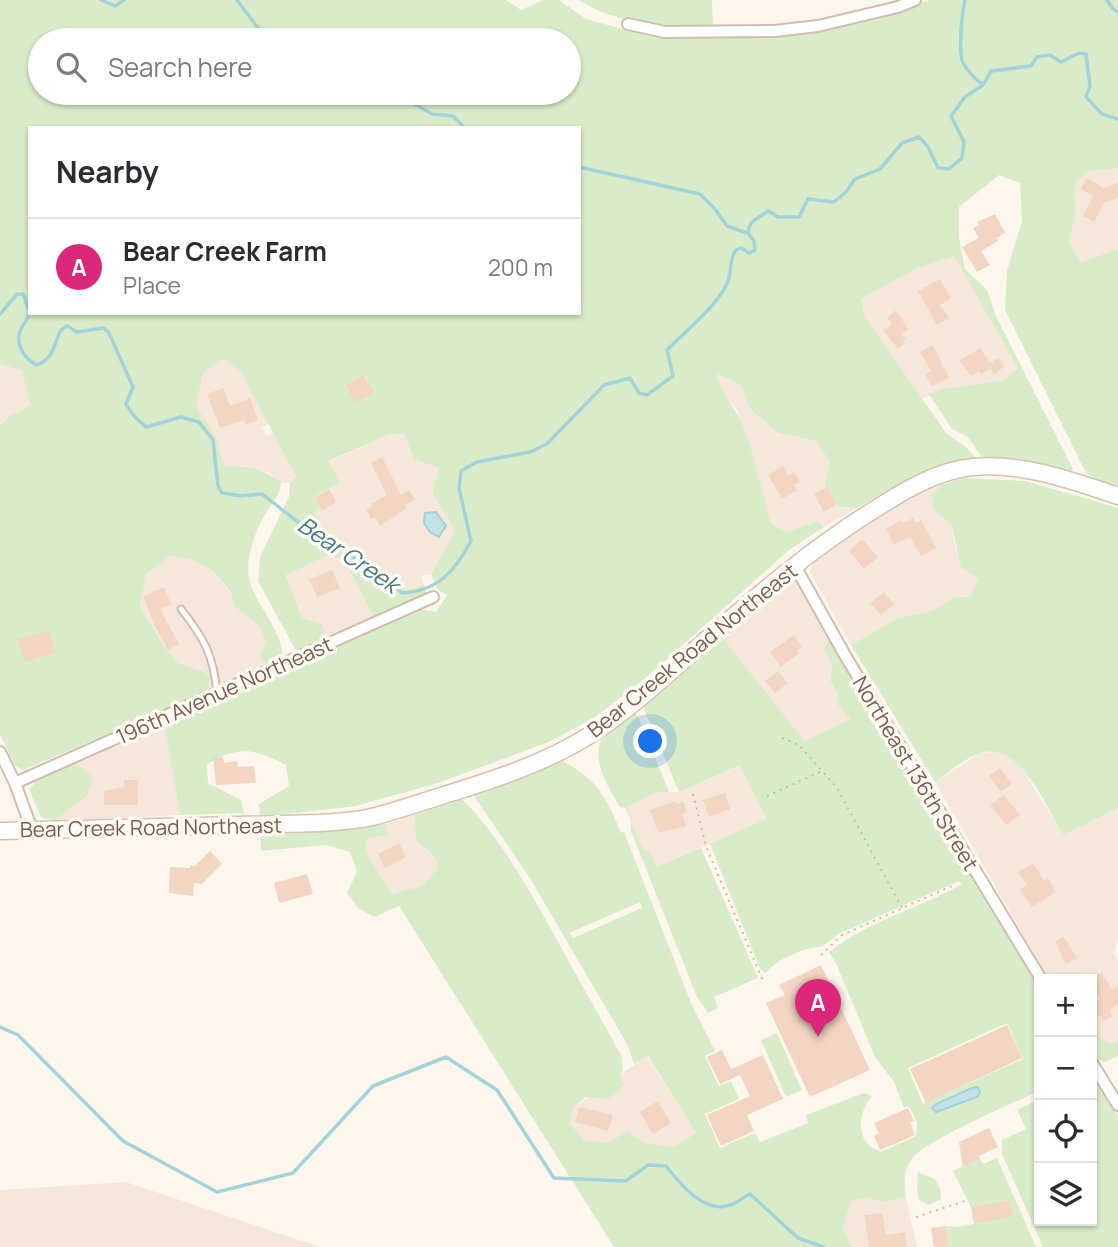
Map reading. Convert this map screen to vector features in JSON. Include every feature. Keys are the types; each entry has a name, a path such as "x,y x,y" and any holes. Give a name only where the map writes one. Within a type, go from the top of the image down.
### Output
{"street":[{"path":"628,24 665,32 774,31 818,26 898,7 915,0"},
{"name":"Bear Creek Road Northeast","path":"0,831 306,824 367,818 500,777 573,745 602,727 659,682 795,566 850,525 892,498 937,476 972,467 1001,466 1118,496"},
{"name":"Northeast 136th Street","path":"795,566 846,657 1038,974"},
{"name":"196th Avenue Northeast","path":"15,783 433,597"},
{"path":"0,752 15,783 32,830"},
{"path":"1097,1071 1118,1105"}],"lane":[{"path":"181,609 205,642 211,656 217,694"}],"path":[{"path":"782,738 799,745 837,788 902,908"},
{"path":"767,796 823,771"},
{"path":"693,794 706,846 763,981"},
{"path":"821,955 842,935 954,885"},
{"path":"916,1217 965,1201"}],"shaded area":[{"path":"1118,168 1118,249 1081,262 1069,242 1075,217 1076,181 1089,171"},
{"path":"954,255 1019,368 1005,380 943,389 922,399 864,316 860,299 915,269"},
{"path":"224,358 241,372 256,398 269,423 262,428 267,436 274,432 296,477 290,483 281,483 270,473 242,466 224,467 196,406 203,374"},
{"path":"0,364 22,371 30,405 0,425"},
{"path":"716,373 742,386 749,408 778,433 816,441 830,462 839,507 857,508 824,527 818,521 786,532 771,523 737,410 721,391"},
{"path":"390,434 404,434 414,459 439,468 432,492 455,531 431,574 422,576 424,585 406,590 389,576 362,562 344,544 327,537 314,512 320,508 323,511 337,502 329,489 340,483 329,462"},
{"path":"941,485 932,495 933,509 952,526 955,546 978,577 970,597 954,597 934,610 896,619 851,645 810,572 814,561 844,535 905,500"},
{"path":"329,554 345,562 374,617 326,636 321,624 302,618 286,574"},
{"path":"170,556 191,559 213,571 231,593 234,606 259,626 266,642 260,655 266,663 209,691 209,674 178,663 140,607 146,573"},
{"path":"790,577 797,580 829,639 824,650 832,665 830,681 852,719 805,741 722,637"},
{"path":"164,724 180,815 54,821 87,796 92,777 76,763"},
{"path":"999,751 1019,763 1063,835 1118,808 1118,940 1114,953 1118,960 1118,1041 1112,1044 1097,1037 1097,974 1046,974 935,782 978,754"},
{"path":"741,765 766,820 656,867 643,850 625,808 657,792 679,792"},
{"path":"414,815 416,840 436,858 437,869 422,886 392,895 366,852 366,839 387,835 386,824"},
{"path":"647,1056 696,1133 674,1147 645,1143 627,1131 608,1143 583,1140 570,1124 573,1108"},
{"path":"126,1182 320,1247 0,1247 0,1190"},
{"path":"867,1197 882,1202 906,1197 917,1247 852,1247 843,1228 851,1201"}],"green space":[{"path":"0,0 506,0 521,10 543,0 559,0 586,19 637,33 764,38 824,31 879,19 929,0 1118,0 1118,168 1089,171 1076,181 1075,217 1069,242 1081,262 1118,249 1118,486 1095,479 1086,473 1005,310 1007,271 1022,221 1020,183 999,175 959,207 959,238 965,269 987,290 996,316 1073,469 1070,473 1018,458 983,459 968,437 952,429 929,394 943,389 1004,380 1018,368 954,256 915,269 861,299 864,316 947,434 966,447 976,459 959,460 917,474 857,508 839,507 825,487 830,462 816,441 778,433 749,408 742,386 716,373 748,439 771,523 786,532 818,521 824,527 789,550 648,676 594,718 549,742 438,783 356,806 260,817 259,804 289,786 286,765 264,755 246,751 228,754 207,764 208,783 241,800 244,813 180,815 164,724 411,612 419,609 436,612 447,595 438,590 431,574 455,531 432,492 439,468 414,459 404,434 390,434 329,461 340,483 315,496 320,508 314,512 327,537 344,544 362,562 389,576 406,590 424,585 427,595 374,617 345,562 329,554 286,575 302,618 322,624 326,636 300,650 295,649 258,581 260,557 289,497 290,483 296,477 241,372 224,358 203,374 196,406 216,438 224,466 254,469 281,483 278,495 255,534 248,570 252,588 279,638 282,657 266,663 260,655 266,642 259,626 234,606 231,592 213,571 191,559 170,556 146,574 140,607 178,663 209,674 209,691 23,770 15,766 0,734 0,425 30,405 22,371 0,364","holes":["365,375 373,393 355,403 345,385"]},
{"path":"579,0 712,0 713,27 661,25 626,20 594,9"},
{"path":"964,478 1026,481 1118,508 1118,808 1063,835 1029,777 1018,764 1005,755 991,752 976,755 935,782 851,645 896,619 934,610 954,597 970,597 978,578 961,567 952,526 933,509 932,495 941,485"},
{"path":"722,637 805,741 851,719 837,704 838,694 830,681 832,665 824,650 829,639 1034,981 1034,1093 950,1133 919,1152 911,1160 905,1173 906,1197 882,1202 867,1197 851,1201 843,1228 852,1247 614,1247 399,906 374,917 358,908 347,893 357,872 350,852 326,845 261,851 260,829 386,824 388,835 366,839 366,852 392,894 422,886 437,869 436,858 416,840 414,815 462,799 491,833 517,871 621,1055 623,1071 620,1074 624,1085 609,1099 586,1097 573,1108 570,1124 584,1140 608,1143 627,1131 645,1143 674,1147 696,1133 648,1056 634,1064 627,1044 531,880 474,796 474,791 558,759 581,773 598,788 621,833 624,832 691,1003 715,1051 705,1056 719,1086 731,1081 739,1099 705,1114 720,1148 755,1133 760,1142 808,1123 806,1115 864,1093 872,1096 863,1113 861,1126 864,1138 870,1146 881,1152 916,1136 917,1123 909,1106 904,1108 894,1082 875,1057 829,952 877,923 962,884 959,881 840,933 823,946 802,950 779,961 765,973 760,969 710,844 766,819 740,765 679,792 644,709 645,703","holes":["640,902 642,908 573,938 569,933","1007,1023 1023,1059 923,1104 908,1068"]},
{"path":"633,711 639,718 669,792 657,792 625,808 620,807 603,775 599,749 606,731"},
{"path":"76,763 93,777 87,796 54,821 41,817 29,790 37,780"},
{"path":"631,822 643,849 650,852 656,867 701,848 758,978 714,997 718,1008 708,1013 697,997 631,831"},
{"path":"777,1033 802,1090 786,1097 761,1040"},
{"path":"1097,1037 1112,1044 1118,1041 1118,1056 1105,1062 1097,1058"},
{"path":"1097,1083 1100,1086 1118,1116 1118,1247 1043,1247 1002,1154 1002,1140 1026,1129 1017,1110 1034,1102 1034,1226 1097,1226"},
{"path":"997,1158 1036,1247 949,1247 945,1226 957,1227 1012,1217 1009,1200 971,1207 953,1171 980,1159 983,1164"},
{"path":"918,1172 935,1179 941,1199 929,1205 919,1200"}],"water":[{"path":"436,512 446,526 439,537 430,532 424,523 425,513"},
{"path":"978,1087 980,1093 977,1097 936,1112 932,1108 936,1104"}],"building":[{"path":"1087,178 1104,188 1118,183 1118,198 1105,202 1094,222 1083,216 1093,196 1081,189"},
{"path":"995,214 1005,233 996,238 998,241 981,251 990,265 977,272 962,247 979,238 973,228 979,225 977,222"},
{"path":"940,279 951,298 940,305 949,318 937,325 918,291"},
{"path":"896,310 908,329 902,334 906,339 904,344 898,349 883,330 892,324 887,318"},
{"path":"933,345 949,378 932,386 925,374 931,371 920,352"},
{"path":"980,348 990,363 998,358 1004,367 994,374 990,369 971,376 959,361"},
{"path":"364,375 374,393 355,403 345,385"},
{"path":"223,388 230,406 250,398 258,420 245,425 244,420 220,428 207,394"},
{"path":"382,457 401,495 409,490 415,500 380,526 375,517 371,519 366,509 387,495 371,463"},
{"path":"783,466 788,476 794,472 800,482 794,485 797,490 782,499 768,475"},
{"path":"827,487 837,504 824,512 814,494"},
{"path":"329,489 337,502 322,511 315,497"},
{"path":"913,518 916,523 921,520 936,548 921,556 910,537 894,545 886,529 901,520 903,523"},
{"path":"862,539 878,557 864,569 849,551"},
{"path":"332,570 340,588 317,597 309,579"},
{"path":"164,587 171,604 160,609 179,644 168,650 143,596"},
{"path":"884,592 894,605 881,615 870,603"},
{"path":"49,631 56,652 25,662 17,640"},
{"path":"794,635 802,646 797,651 799,653 781,667 770,652"},
{"path":"778,671 788,683 775,693 765,681"},
{"path":"223,757 224,763 237,761 238,767 254,766 256,783 216,785 213,758"},
{"path":"1000,768 1012,784 1001,792 989,776"},
{"path":"124,780 138,780 138,805 104,805 104,791 124,787"},
{"path":"725,793 730,809 709,817 703,800"},
{"path":"1004,795 1020,815 1006,825 990,805"},
{"path":"676,801 677,804 683,801 687,812 682,814 686,826 658,833 650,810"},
{"path":"399,843 406,857 385,868 378,854"},
{"path":"210,851 222,864 202,884 194,883 193,896 169,893 170,867 195,866"},
{"path":"1033,863 1044,881 1048,878 1056,892 1032,907 1020,889 1027,885 1018,872"},
{"path":"307,874 313,894 279,903 274,883"},
{"path":"1063,936 1077,958 1066,964 1055,942"},
{"path":"821,965 870,1070 810,1097 766,1003 785,995 779,985"},
{"path":"1101,972 1112,990 1118,986 1118,1004 1110,1010 1113,1016 1104,1021 1100,1015 1097,1017 1097,1001 1100,999 1097,994 1097,974"},
{"path":"1007,1025 1022,1058 926,1103 910,1069"},
{"path":"722,1050 731,1069 763,1055 783,1099 747,1115 754,1131 721,1146 707,1115 750,1096 740,1075 720,1084 707,1057"},
{"path":"658,1101 671,1123 653,1134 640,1112"},
{"path":"579,1107 613,1115 608,1131 575,1122"},
{"path":"908,1108 914,1121 910,1122 915,1135 880,1150 874,1136 879,1134 874,1123"},
{"path":"989,1128 998,1147 963,1167 959,1142"},
{"path":"1009,1200 1013,1217 974,1224 971,1207"},
{"path":"882,1213 886,1235 905,1232 907,1247 869,1247 864,1215"},
{"path":"945,1226 949,1247 934,1247 931,1228"}],"waterway":[{"path":"101,0 115,6 124,0"},
{"path":"237,0 258,28"},
{"path":"965,0 961,32 963,63 982,84"},
{"path":"1107,0 1118,12"},
{"name":"Bear Creek","path":"29,315 19,334 19,340 21,350 36,365 47,359 61,330 67,326 77,332 104,328 109,333 133,387 126,404 134,416 146,427 181,417 199,422 213,440 218,486 222,493 241,496 262,494 316,536 348,552 361,565 388,580 402,593 415,591 444,578 459,562 471,541 459,488 461,471 477,462 530,452 547,444 604,385 630,378 639,393 647,395 673,376 667,350 724,290 736,250 741,248 749,253 755,250 754,241 748,233 749,228 752,222 768,211 778,217 799,217 808,199 834,202 846,192 855,179 880,169 902,143 919,137 928,147 938,168 949,169 962,158 964,142 951,116 965,97 983,85 991,71 1031,66 1037,57 1050,55 1061,62 1079,53 1086,54 1090,86 1086,97 1102,114 1118,119"},
{"path":"416,105 432,114 453,116 463,126"},
{"path":"581,167 700,194 727,226 747,233"},
{"name":"Bear Creek","path":"0,314 17,294 23,294 28,307"},
{"path":"0,1027 18,1035 123,1141 217,1192 293,1173 373,1086 446,1057 497,1090 554,1178 626,1181 648,1165 666,1166 686,1189 702,1201 720,1207 733,1204 750,1194 798,1238 823,1247"}],"place":[{"name":"Bear Creek Farm","path":"818,1037"}]}
